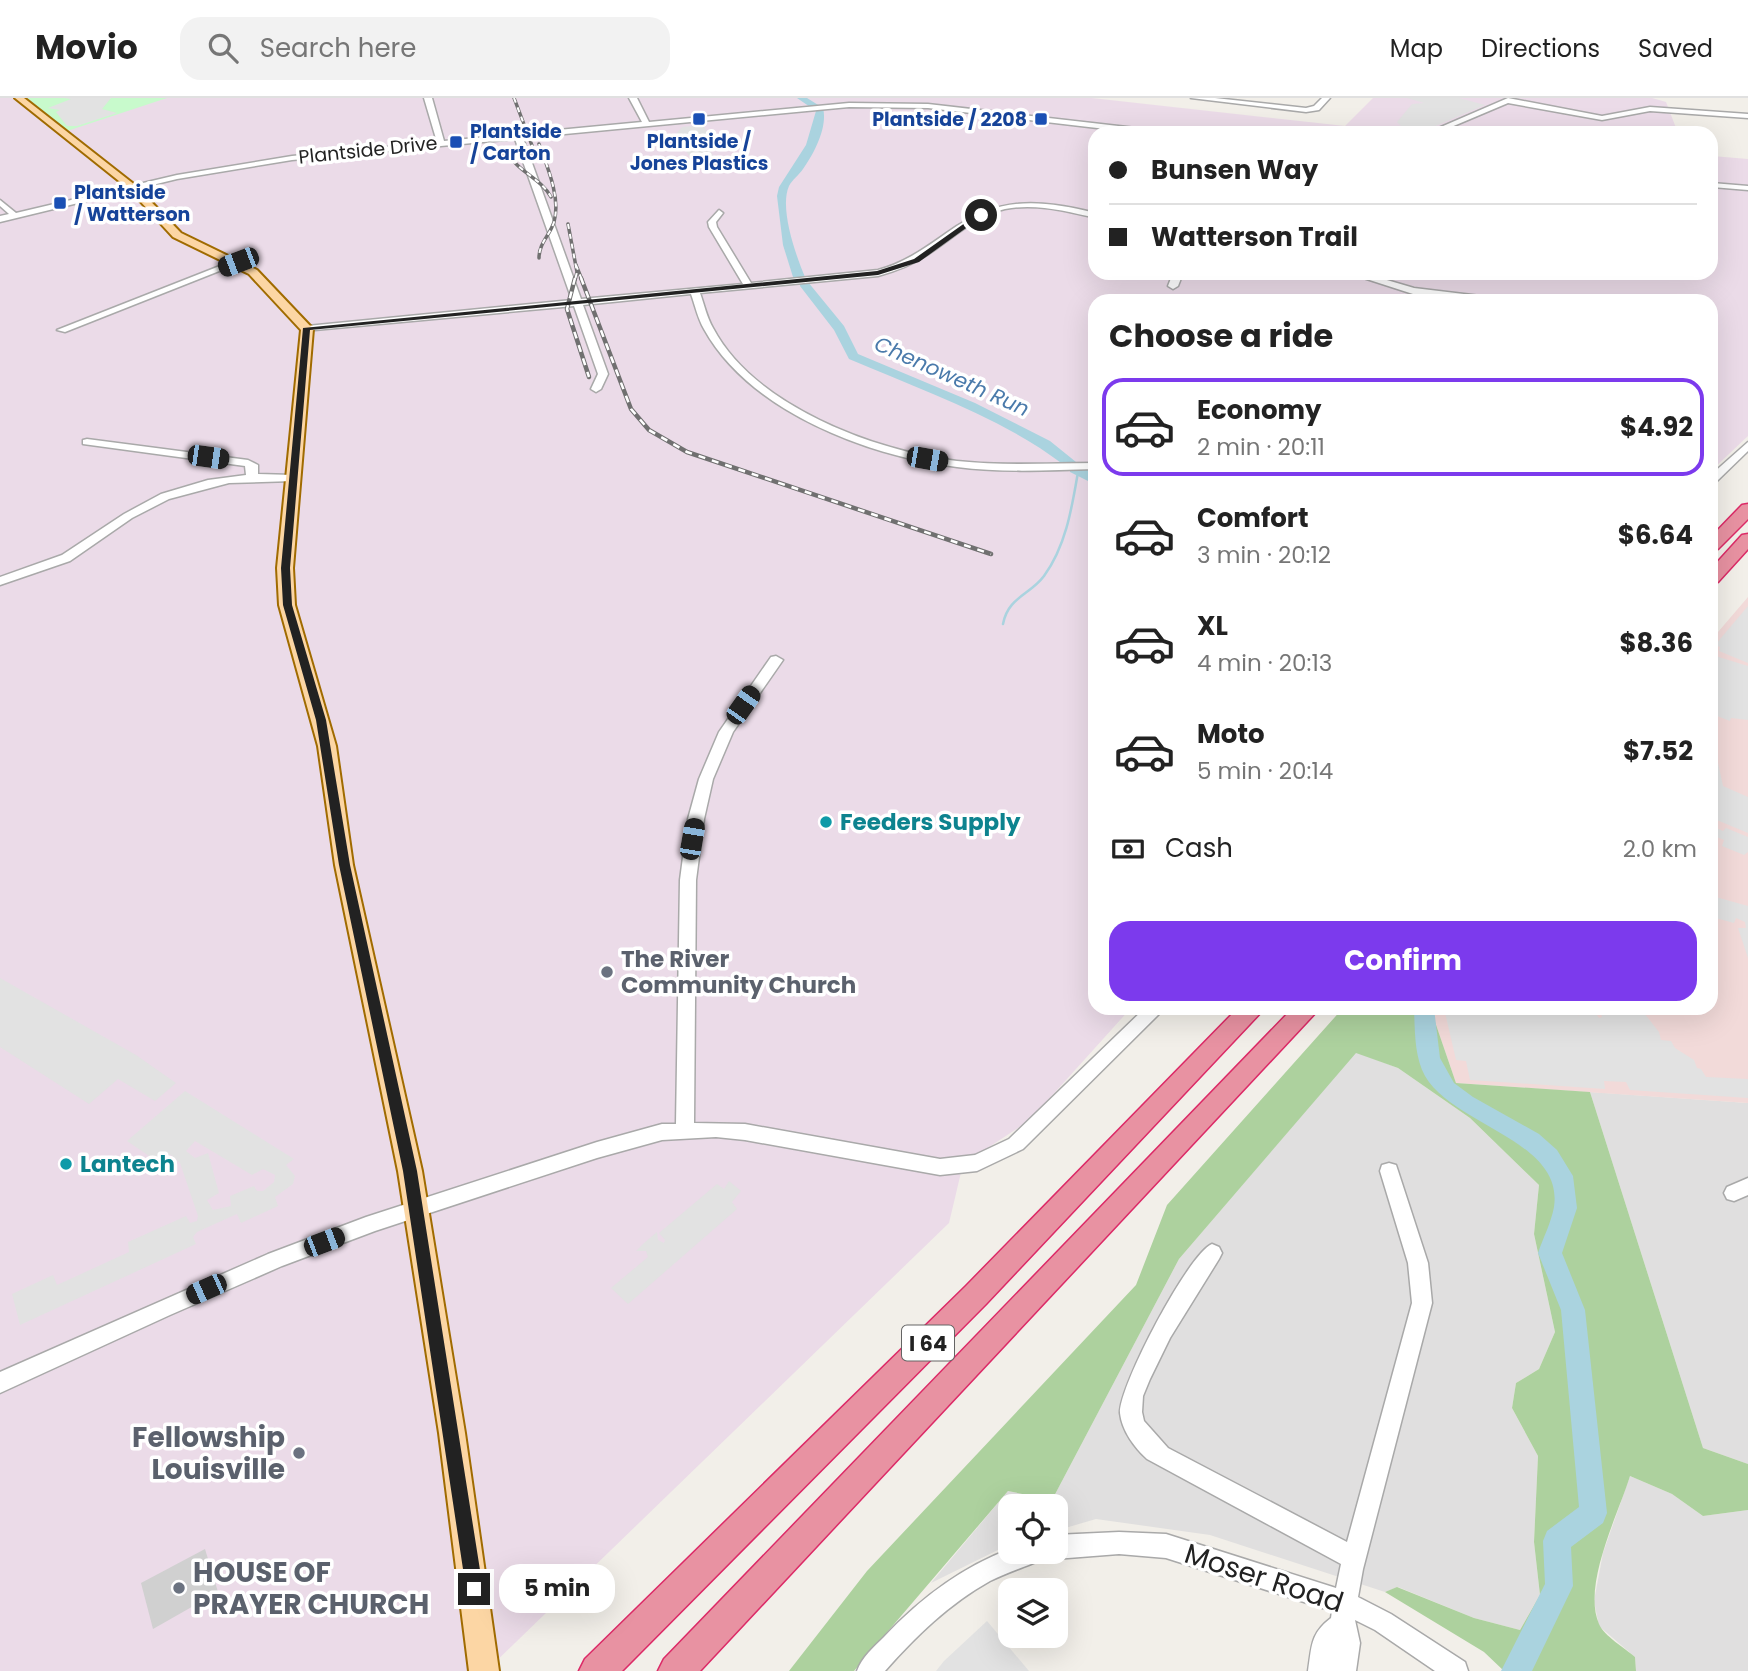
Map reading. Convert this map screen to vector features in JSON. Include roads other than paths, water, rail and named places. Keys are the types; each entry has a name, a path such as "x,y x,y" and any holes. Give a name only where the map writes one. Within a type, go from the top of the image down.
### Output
{"highway":[{"path":"1718,539 1748,509"},
{"path":"1718,572 1748,540"},
{"name":"I 64","path":"597,1671 976,1295 1246,1015"},
{"name":"I 64","path":"676,1671 1301,1015"}],"main road":[{"path":"19,98 132,187 177,235 238,262 253,272 307,328 285,568 288,605 327,746 344,865 416,1210 452,1433 484,1671"}],"street":[{"path":"428,98 441,143"},
{"path":"633,98 647,124"},
{"path":"1195,98 1312,110 1326,98"},
{"path":"1447,126 1511,99 1602,118 1617,118 1650,109 1748,116"},
{"name":"Plantside Drive","path":"0,219 132,187 276,160 830,106 928,106 1099,126"},
{"path":"518,136 603,374 596,389"},
{"path":"1718,186 1748,188"},
{"path":"0,202 14,215"},
{"path":"307,328 878,273 917,260 981,215 1006,206 1047,205 1088,214"},
{"path":"719,213 712,222 713,227 748,285"},
{"path":"62,330 238,262"},
{"path":"1173,286 1175,280"},
{"path":"1376,280 1413,291 1438,294"},
{"path":"695,291 710,334 727,358 763,389 820,422 892,449 953,463 1088,466"},
{"path":"87,442 248,463 252,465 252,479"},
{"path":"1718,474 1748,445"},
{"path":"0,581 64,559 154,502 199,487 252,479 293,478"},
{"path":"685,1130 688,880 696,819 706,779 726,732 776,660"},
{"path":"0,1383 228,1279 416,1210 630,1140 685,1130 745,1132 940,1167 977,1163 1003,1152 1034,1129 1149,1015"},
{"path":"1344,1671 1349,1643 1344,1614 1354,1558 1422,1303 1418,1263 1389,1171"},
{"path":"1212,1253 1151,1351 1130,1408 1139,1434 1160,1456 1354,1558"},
{"name":"Moser Road","path":"1068,1546 1119,1543 1166,1546 1344,1614 1383,1622 1456,1671"},
{"path":"869,1671 910,1624 946,1592 999,1564"},
{"path":"1320,1671 1325,1636 1344,1614"}],"waterway":[{"name":"Chenoweth Run","path":"799,277 785,232 782,196 784,187 808,153 820,116 820,110 801,98"},
{"name":"Chenoweth Run","path":"804,284 840,329 853,356 970,406 1045,444 1069,462"},
{"name":"Chenoweth Run","path":"1075,469 1088,476"},
{"path":"1003,624 1014,602 1044,576 1058,552 1067,526 1078,472"},
{"name":"Chenoweth Run","path":"1425,1015 1428,1049 1434,1072 1447,1089 1465,1103 1531,1141 1549,1157 1562,1176 1566,1202 1550,1253 1573,1310 1593,1513 1557,1541 1559,1586 1516,1671"}],"railway":[{"path":"514,98 536,156"},
{"path":"539,144 556,203 554,222 539,258"},
{"path":"507,151 551,197"},
{"path":"568,224 577,272 575,280"},
{"path":"576,265 582,280"},
{"path":"575,278 567,309 589,377"},
{"path":"581,278 631,409 649,430 687,452 991,554"}],"place":[{"name":"Plantside / Jones Plastics","path":"699,119"},
{"name":"Plantside / 2208","path":"1041,119"},
{"name":"Plantside / Carton","path":"456,142"},
{"name":"Plantside / Watterson","path":"60,203"},
{"name":"Feeders Supply","path":"826,822"},
{"name":"The River Community Church","path":"607,972"},
{"name":"Lantech","path":"66,1164"},
{"name":"Fellowship Louisville","path":"299,1453"},
{"name":"HOUSE OF PRAYER CHURCH","path":"179,1588"}]}
